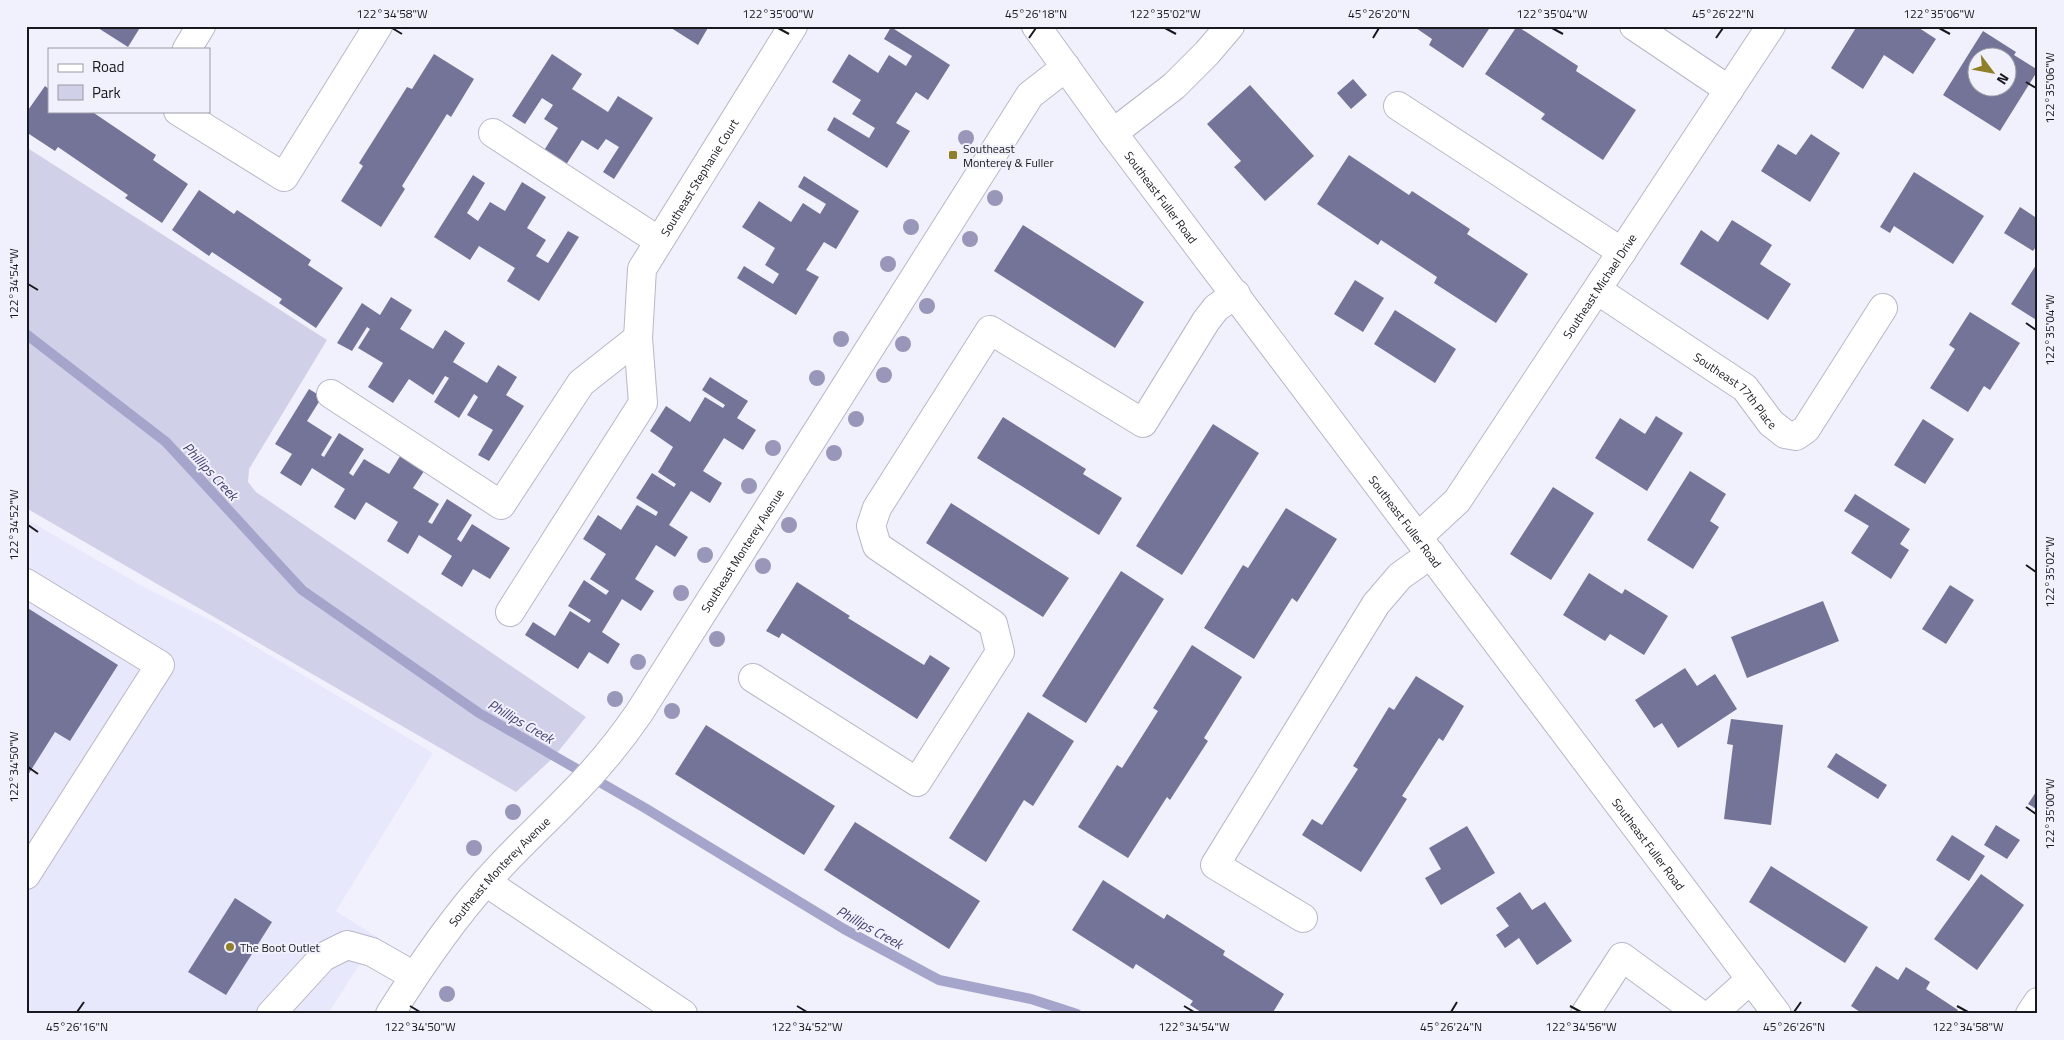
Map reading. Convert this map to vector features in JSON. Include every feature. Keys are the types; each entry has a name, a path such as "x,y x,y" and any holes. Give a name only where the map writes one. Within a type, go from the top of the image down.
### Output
{"street":[{"path":"188,48 201,26"},
{"path":"180,112 284,178 378,26"},
{"name":"Southeast Stephanie Court","path":"510,612 643,403 638,338 642,269 794,26"},
{"name":"Southeast Fuller Road","path":"1036,26 1113,133 1777,1014"},
{"path":"1113,133 1174,86 1207,53 1230,26"},
{"path":"1634,26 1729,90"},
{"name":"Southeast Michael Drive","path":"1303,918 1215,865 1376,604 1424,546 1457,501 1771,26"},
{"name":"Southeast Monterey Avenue","path":"390,1014 414,976 456,917 486,882 572,794 620,740 1030,95 1066,66"},
{"path":"1398,106 1622,252"},
{"path":"493,133 659,241"},
{"name":"Southeast 77th Place","path":"1597,290 1746,388 1771,423 1785,434 1796,436 1806,429 1883,308"},
{"path":"753,678 917,782 1000,652 993,624 877,546 871,526 877,508 990,330 1143,422 1206,321 1216,308 1236,294"},
{"path":"331,394 501,505 581,383 638,338"},
{"path":"26,583 160,664 26,875"},
{"path":"486,882 683,1014"},
{"path":"271,1014 323,957 346,945 372,952 414,976"},
{"path":"1585,1014 1622,957 1700,1014"},
{"path":"1712,1014 1751,979"},
{"path":"2030,1014 2038,1002"}],"shaded area":[{"path":"26,519 142,586 216,623 433,753 336,911 377,937 328,1014 26,1014"}],"green space":[{"path":"26,147 327,340 249,469 248,482 256,492 586,717 553,758 516,792 26,508"}],"building":[{"path":"95,26 141,26 128,47"},
{"path":"668,26 709,26 698,45"},
{"path":"1413,26 1491,26 1463,68 1429,45 1432,39"},
{"path":"1517,26 1578,66 1576,71 1636,110 1603,160 1541,119 1545,114 1485,74"},
{"path":"1857,26 1916,26 1936,39 1913,74 1884,55 1863,89 1831,68"},
{"path":"891,27 950,65 928,100 916,92 896,123 910,131 887,168 827,130 834,117 869,138 875,128 852,114 861,100 832,82 849,54 878,73 889,55 906,66 912,56 884,39"},
{"path":"1983,31 2010,48 1972,48"},
{"path":"434,54 474,79 451,117 447,114 402,186 405,189 381,227 341,201 363,166 359,163 407,87 412,89"},
{"path":"552,54 582,74 572,89 608,112 618,96 653,118 614,179 603,172 619,147 606,139 598,150 582,140 562,171 540,157 558,128 544,119 553,105 542,98 525,124 512,116"},
{"path":"2016,56 2038,70 2000,131 1943,95 1966,58 1966,98 2016,98"},
{"path":"1353,79 1367,95 1351,109 1337,93"},
{"path":"1250,85 1314,156 1265,201 1234,167 1241,161 1207,124"},
{"path":"45,86 48,88 48,112 92,112 156,155 153,160 188,184 162,223 125,198 128,195 58,147 55,151 26,132 26,113"},
{"path":"1811,134 1840,153 1810,202 1761,171 1778,144 1796,155"},
{"path":"1349,155 1409,195 1412,191 1470,229 1467,234 1528,274 1496,323 1434,283 1437,277 1381,240 1378,245 1317,204"},
{"path":"1914,172 1984,216 1953,264 1894,226 1890,233 1880,227"},
{"path":"473,175 485,183 467,213 478,221 490,202 505,211 522,182 546,197 527,228 546,240 536,256 548,263 568,231 579,237 539,301 507,281 515,268 479,246 470,260 434,237"},
{"path":"804,176 859,211 836,249 824,242 806,270 819,277 796,315 737,278 744,266 773,284 779,274 765,265 775,248 742,227 759,201 791,222 803,203 820,214 826,204 798,187"},
{"path":"199,190 234,214 237,210 311,260 308,265 343,288 316,328 279,303 282,299 212,252 209,256 172,230"},
{"path":"2020,207 2038,219 2038,244 2033,251 2004,233"},
{"path":"1732,220 1772,245 1760,264 1791,284 1768,320 1680,264 1701,230 1718,242"},
{"path":"1023,225 1144,302 1115,348 994,271"},
{"path":"2038,262 2038,321 2011,304"},
{"path":"1355,280 1384,298 1363,332 1334,314"},
{"path":"391,297 412,310 400,329 433,349 445,330 465,343 453,362 487,383 498,365 517,377 506,395 524,406 489,461 478,455 493,430 467,415 478,397 474,394 459,418 434,402 449,378 445,376 433,395 409,379 393,403 368,387 383,363 358,348 370,329 367,327 352,351 337,343 362,303 380,315"},
{"path":"1395,310 1456,349 1435,383 1374,344"},
{"path":"1970,312 2020,343 1990,390 1984,386 1968,412 1930,388 1955,349 1949,345"},
{"path":"710,377 748,401 737,418 756,430 743,450 724,438 703,471 722,483 710,503 691,491 669,525 688,537 675,557 656,545 635,579 654,591 641,611 622,599 602,632 620,644 608,664 589,652 578,669 525,635 533,622 555,636 570,611 589,623 591,620 568,606 584,580 606,595 609,591 590,579 606,554 583,539 598,515 621,530 637,505 656,516 658,512 636,498 652,473 674,487 676,484 658,472 673,447 650,431 666,406 690,422 705,397 723,408 725,405 702,390"},
{"path":"309,389 322,397 307,421 332,437 321,455 324,457 339,433 364,449 349,473 353,476 364,459 389,474 404,450 428,465 413,488 439,504 428,522 432,524 447,499 472,515 457,539 461,542 472,524 510,548 490,579 473,569 462,587 441,574 452,556 419,535 408,554 387,541 398,522 366,502 355,520 334,507 345,489 312,468 301,486 280,473 292,454 275,444"},
{"path":"1656,416 1683,433 1647,491 1595,458 1620,418 1645,434"},
{"path":"1003,417 1086,469 1083,474 1122,498 1099,535 977,458"},
{"path":"1923,419 1954,439 1925,484 1894,465"},
{"path":"1213,424 1259,453 1182,575 1136,546"},
{"path":"1690,471 1726,494 1710,521 1719,527 1693,569 1647,540"},
{"path":"1553,487 1594,513 1551,580 1510,554"},
{"path":"1855,494 1910,529 1900,544 1909,550 1891,579 1851,553 1869,526 1844,511"},
{"path":"951,503 1069,578 1043,617 926,543"},
{"path":"1286,508 1337,539 1297,602 1292,598 1254,659 1204,628 1243,565 1248,568"},
{"path":"1121,571 1164,599 1086,723 1042,696"},
{"path":"1589,573 1622,594 1625,589 1668,616 1644,655 1610,634 1605,641 1563,615"},
{"path":"797,582 850,616 848,618 924,665 930,655 950,668 917,719 782,633 779,638 766,631"},
{"path":"1950,585 1974,600 1946,644 1922,629"},
{"path":"1823,601 1839,641 1747,678 1731,637"},
{"path":"26,607 118,665 70,741 55,732 26,778"},
{"path":"1192,645 1242,677 1204,738 1208,741 1170,800 1167,797 1128,858 1078,827 1117,765 1122,768 1158,711 1153,708"},
{"path":"1685,668 1697,686 1715,674 1737,709 1678,748 1662,723 1654,728 1635,700"},
{"path":"1416,676 1464,706 1443,741 1439,738 1402,796 1407,799 1361,872 1302,835 1312,819 1322,825 1358,769 1353,766 1389,707 1394,710"},
{"path":"1028,712 1074,741 1033,806 1024,800 986,862 949,838"},
{"path":"1731,719 1783,725 1771,825 1724,819 1733,745 1727,744"},
{"path":"706,725 835,806 804,855 675,774"},
{"path":"1836,753 1887,785 1878,799 1827,767"},
{"path":"2038,789 2038,810 2028,804"},
{"path":"855,822 980,901 949,949 824,870"},
{"path":"1996,825 2020,840 2007,859 1984,845"},
{"path":"1467,826 1495,873 1441,905 1425,878 1441,869 1429,848"},
{"path":"1952,835 1985,856 1969,881 1936,860"},
{"path":"1771,866 1868,927 1845,963 1749,902"},
{"path":"1981,874 2024,905 1977,970 1934,939"},
{"path":"1103,880 1164,919 1167,914 1225,951 1223,955 1284,994 1272,1014 1204,1014 1190,1005 1193,1001 1136,964 1133,969 1072,930"},
{"path":"1520,892 1532,910 1545,902 1572,941 1537,965 1519,938 1505,948 1496,935 1509,926 1496,908"},
{"name":"The Boot Outlet","path":"235,898 272,922 226,995 188,972"},
{"path":"1876,966 1898,980 1906,967 1930,982 1926,989 1958,1010 1955,1014 1863,1014 1851,1006"}],"waterway":[{"name":"Phillips Creek","path":"26,334 166,442 302,590 479,713 645,808 844,929 939,980 1031,999 1077,1014"}],"place":[{"name":"Southeast Monterey & Fuller","path":"953,155"},
{"name":"The Boot Outlet","path":"230,947"}]}
